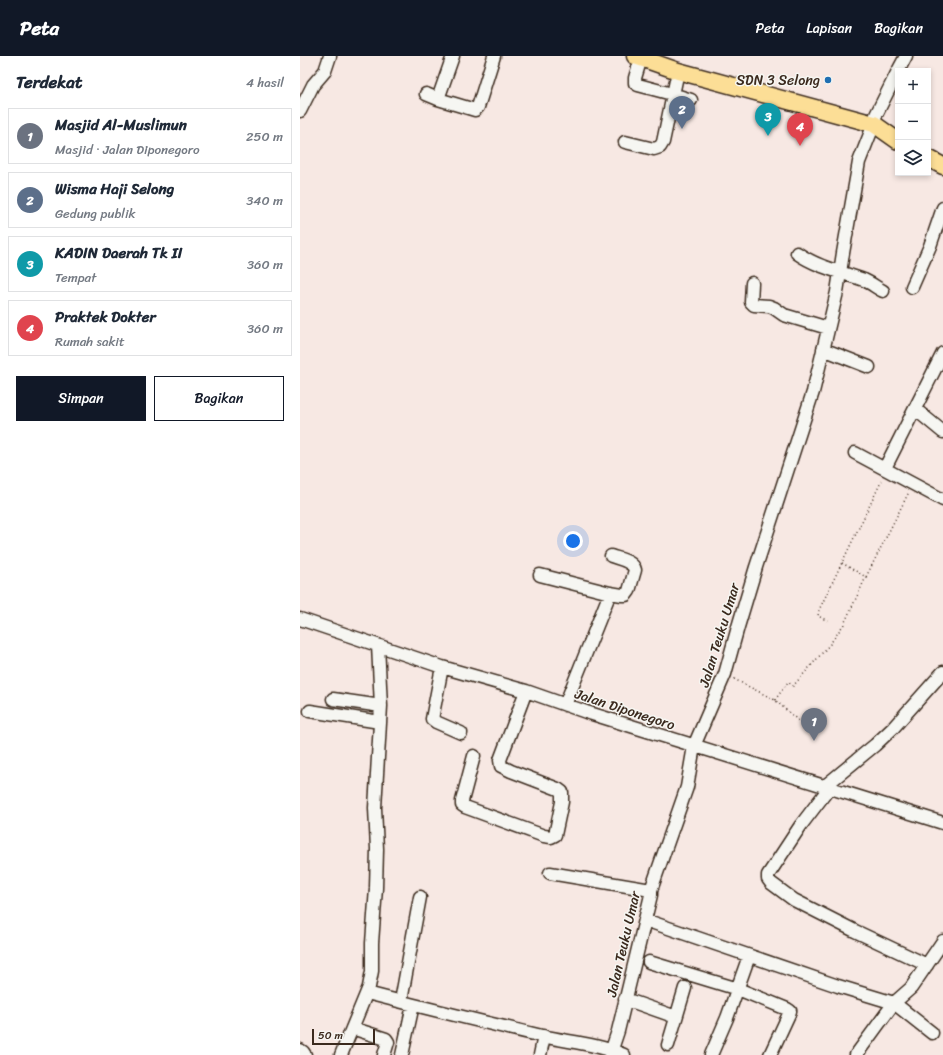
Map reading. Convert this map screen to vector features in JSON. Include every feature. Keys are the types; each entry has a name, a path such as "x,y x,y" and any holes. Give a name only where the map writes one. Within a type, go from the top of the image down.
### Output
{"main road":[{"path":"638,57 678,71 874,124 897,140"},
{"path":"931,160 943,166"}],"street":[{"path":"300,111 313,85 325,71 330,56"},
{"path":"438,99 453,56"},
{"path":"426,94 475,110 478,107 492,56"},
{"name":"Jalan Teuku Umar","path":"900,68 906,56"},
{"path":"638,57 635,78 638,85 691,100"},
{"path":"625,142 654,149 660,147 663,142 678,71"},
{"name":"Jalan Teuku Umar","path":"610,1052 618,1031 651,890 687,787 694,746 725,674 740,619 824,350 837,292 842,253 859,162 876,115 895,77"},
{"path":"912,287 930,246 943,208"},
{"path":"797,253 806,259 840,273 864,280 883,291"},
{"path":"752,283 751,302 754,305 769,306 784,315 828,328"},
{"path":"824,350 869,367"},
{"path":"886,469 943,353"},
{"path":"915,409 943,432"},
{"path":"855,453 943,500"},
{"path":"540,575 610,593 626,595 629,592 635,570 634,566 611,556"},
{"path":"565,705 610,593"},
{"name":"Jalan Diponegoro","path":"300,619 442,667 526,691 694,746 943,823"},
{"path":"341,1055 367,993 371,981 372,971 377,850 375,808 381,706 378,645"},
{"path":"442,667 432,720 461,733"},
{"path":"927,965 794,900 771,883 768,879 768,875 827,786 875,746 943,672"},
{"path":"474,756 462,805 544,836 551,837 555,835 562,792 501,766 500,760 526,691"},
{"path":"333,699 381,706"},
{"path":"310,711 380,722"},
{"path":"550,873 651,890"},
{"path":"402,1055 420,897"},
{"path":"645,920 894,1004 932,1033"},
{"path":"856,1055 894,1004 911,988 943,940"},
{"path":"711,1055 728,1018 749,956"},
{"path":"649,962 738,989 790,1011 770,1055"},
{"path":"668,1045 685,988"},
{"path":"367,993 624,1055"},
{"path":"625,999 676,1017"},
{"path":"352,1028 386,1038 388,1042 384,1055"},
{"path":"540,1055 544,1036"},
{"path":"300,1050 306,1055"}],"path":[{"path":"828,622 818,616 818,612 886,469"},
{"path":"775,700 788,682 793,686 830,644 844,624 913,484"},
{"path":"842,563 866,577"},
{"path":"725,674 775,700 802,723"}],"place":[{"name":"SDN 3 Selong","path":"828,80"},
{"name":"Wisma Haji Selong","path":"682,129"},
{"name":"KADIN Daerah Tk II","path":"768,136"},
{"name":"Praktek Dokter","path":"800,146"},
{"name":"Masjid Al-Muslimun","path":"814,741"}]}
